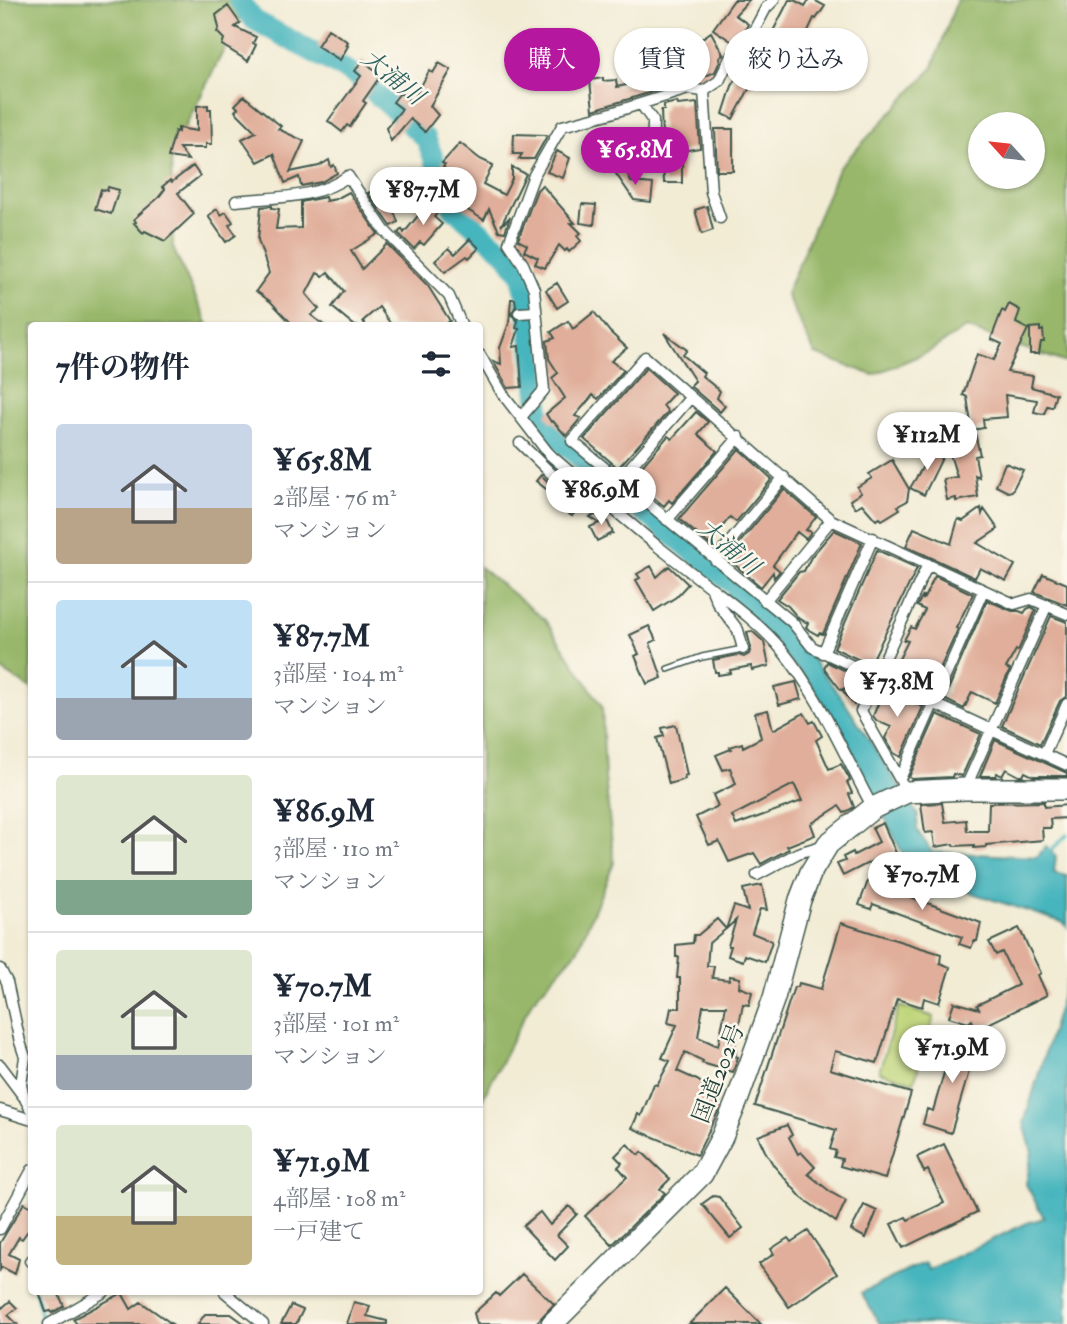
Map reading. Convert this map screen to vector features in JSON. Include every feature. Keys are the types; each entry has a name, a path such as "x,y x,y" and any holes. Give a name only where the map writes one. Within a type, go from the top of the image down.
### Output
{"highway":[{"name":"国道202号","path":"552,1324 702,1174 722,1137 738,1098 774,998 800,900 811,872 828,844 873,808 903,789"},
{"path":"903,789 1067,789"}],"street":[{"path":"710,87 719,81 730,58 750,38 766,8 774,0"},
{"path":"522,416 544,390 534,289 509,243 534,175 562,126 681,91"},
{"path":"704,91 711,192 720,218"},
{"path":"641,103 653,121 652,170"},
{"path":"236,201 321,190 340,183 348,176 384,230 449,296 459,322"},
{"path":"519,313 535,313"},
{"path":"1067,614 1031,599 1014,604 831,520 645,357 572,441 792,622 812,647 1067,765"},
{"path":"483,360 502,393 549,454 656,545 750,619 780,648 805,682 847,754 873,808"},
{"path":"619,480 691,397"},
{"path":"667,520 739,437"},
{"path":"520,443 565,487 597,506 606,503"},
{"path":"715,560 784,477"},
{"path":"765,601 831,520"},
{"path":"823,653 873,538"},
{"path":"903,789 861,711 928,564"},
{"path":"711,588 718,604 738,630 743,649"},
{"path":"903,789 932,702 983,591"},
{"path":"965,789 1047,605"},
{"path":"738,630 750,619"},
{"path":"1044,754 1067,704"},
{"path":"757,875 798,853 828,844"},
{"path":"0,969 8,982 25,1057 21,1085 28,1095"},
{"path":"0,1065 28,1095"},
{"path":"0,1110 28,1119"},
{"path":"0,1229 28,1177"},
{"path":"50,1324 99,1295"},
{"path":"228,1295 262,1324"}],"lane":[{"path":"668,669 702,656 743,649"}],"green space":[{"path":"0,0 249,0 171,155 173,248 207,322 28,322 28,687 0,669"},
{"path":"957,0 1067,0 1067,363 966,328 928,352 873,375 815,354 786,294 838,169 932,69"},
{"path":"483,569 545,620 602,706 605,777 614,863 577,951 532,1001 483,1098"},
{"path":"899,1006 934,1017 914,1082 879,1072"}],"water":[{"path":"735,584 791,632 842,698 918,815 917,830 932,852 1037,857 1046,846 1056,856 1054,873 1067,876 1067,927 1062,922 916,875 910,869 843,732 810,683 727,596"},
{"path":"1067,979 1067,1324 880,1324 861,1293 919,1265 925,1263 928,1270 1027,1223 1044,1218 1026,1184 1032,1152 1024,1123"}],"building":[{"path":"734,0 749,0 735,15 748,24 746,28 724,28 724,36 713,29"},
{"path":"789,0 805,6 809,0 814,0 825,6 809,28 775,28"},
{"path":"228,6 240,23 235,27 256,37 253,43 256,45 248,61 222,45 224,39 217,32 219,28 216,15"},
{"path":"328,29 348,42 340,60 317,46"},
{"path":"710,33 723,54 715,72 710,74"},
{"path":"363,60 378,73 376,76 379,78 350,127 347,125 342,132 328,121 361,76 355,71"},
{"path":"439,63 451,70 430,106 438,115 425,132 410,119 391,141 386,128 402,109 393,102 400,93 412,103 429,71 433,73"},
{"path":"600,78 603,78 603,81 614,80 614,91 655,91 593,110 591,91 600,91"},
{"path":"730,91 748,91 733,119 723,114"},
{"path":"244,96 281,126 278,129 304,141 290,172 319,166 329,160 337,173 321,182 301,186 299,177 285,183 274,154 258,162 242,139 256,132 235,111 238,108 235,105"},
{"path":"677,102 678,105 697,103 700,148 682,151 682,183 664,183 661,110 664,110 664,105"},
{"path":"208,105 208,109 211,109 212,144 206,144 206,148 179,148 188,160 168,157 175,131 178,132 178,128 197,131 197,106"},
{"path":"715,129 733,129 733,171 717,171"},
{"path":"514,134 547,136 534,159 519,159 522,154 513,154"},
{"path":"642,135 645,149 625,153 622,140"},
{"path":"460,143 480,159 493,165 483,184 504,195 512,179 512,167 526,174 501,226 510,217 505,232 499,231 489,209 484,220 458,204 463,194 450,182 454,178 442,163"},
{"path":"557,151 570,158 563,178 547,172"},
{"path":"193,166 200,176 178,193 194,214 165,241 145,231 143,233 134,223 134,219 158,198 165,189 162,187"},
{"path":"625,167 631,182 653,184 651,202 634,200 614,171"},
{"path":"385,185 394,201 391,203 398,222 391,226 368,193"},
{"path":"542,185 581,233 577,236 581,241 569,252 559,245 545,268 535,264 538,258 524,251 527,245 518,240 537,190"},
{"path":"108,187 119,190 111,214 95,209 101,189 107,191"},
{"path":"349,192 378,234 351,251 362,269 387,244 428,286 450,321 389,322 379,307 364,322 350,322 332,307 344,291 328,272 323,276 317,273 306,294 319,309 311,315 320,322 290,322 256,291 269,273 258,240 261,207 272,206 279,209 276,229 301,228 301,202 325,197 326,201"},
{"path":"430,201 441,209 434,217 442,224 424,245 420,242 414,249 398,233 402,229 404,233"},
{"path":"582,204 596,205 594,225 580,223"},
{"path":"707,206 713,230 702,234 695,210"},
{"path":"217,209 221,215 226,212 233,222 229,225 236,235 226,242 208,216"},
{"path":"470,239 479,248 469,258 467,256 445,272 435,261 449,248 455,254"},
{"path":"557,283 568,301 557,308 546,290"},
{"path":"511,299 515,299 516,306 511,314 518,321 516,328 519,329 513,347 519,346 522,387 508,388 493,361 501,364 500,348 509,323"},
{"path":"1009,304 1020,310 1016,323 1028,329 1007,372 1033,376 1031,387 1056,394 1052,407 1047,406 1044,414 1034,412 1037,400 1005,395 1007,417 983,419 984,428 972,430 967,397 963,395 977,354 994,360 1002,344 991,339 1002,310 1005,312"},
{"path":"594,312 627,348 611,361 624,370 598,399 593,395 575,416 581,418 566,436 546,414 565,398 552,378 558,373 549,359 547,341 555,338 551,332 568,321 573,329"},
{"path":"1040,327 1040,331 1043,330 1044,342 1041,342 1039,354 1030,354 1030,328"},
{"path":"664,333 687,350 683,355 720,391 717,398 725,406 720,412 690,386 695,381"},
{"path":"646,368 674,393 663,405 668,412 618,468 584,439"},
{"path":"696,412 708,422 698,434 717,451 672,503 669,500 664,506 631,479 668,436 672,439"},
{"path":"975,433 980,455 975,456 979,477 975,475 978,497 947,500 943,479 957,477 949,451 950,441"},
{"path":"934,448 944,454 924,495 910,488"},
{"path":"739,449 772,479 736,522 730,517 709,544 679,519"},
{"path":"892,460 909,489 907,501 898,506 900,509 882,520 876,520 862,504 855,508 850,500 861,493 857,487 872,478 869,474"},
{"path":"1005,463 1023,470 1012,491 1008,492 996,486"},
{"path":"541,475 561,494 585,508 582,512 577,509 572,516 556,505 560,500 536,481"},
{"path":"784,489 816,517 806,530 811,532 806,539 797,532 773,565 780,571 774,578 773,572 761,587 727,558"},
{"path":"981,508 982,514 984,509 998,529 977,543 1015,565 1006,581 980,568 975,578 906,546 914,528 951,544 958,519 963,521"},
{"path":"603,512 613,533 597,541 590,527 599,523 590,517"},
{"path":"834,530 862,543 823,634 818,635 806,627 808,623 799,619 788,606 777,599 799,572 804,571 811,557"},
{"path":"877,550 917,568 870,665 834,648"},
{"path":"651,566 657,577 669,566 688,584 676,597 654,611 636,580 640,578 637,574"},
{"path":"1043,574 1067,584 1067,605 1034,592"},
{"path":"935,576 973,594 929,693 891,675 908,641 904,640 911,627 915,629 925,610 917,606"},
{"path":"987,600 1012,611 1024,613 1031,607 1036,610 1018,651 1016,650 1006,668 1010,670 995,703 972,692 964,709 944,699"},
{"path":"1051,616 1067,622 1067,696 1060,701 1040,744 1002,726"},
{"path":"649,626 656,640 650,643 662,678 647,684 635,656 639,654 630,635"},
{"path":"752,631 764,642 769,666 752,670 751,666 718,675 713,660 738,655 744,657 749,654 751,648 747,632"},
{"path":"827,662 863,679 864,684 854,705 843,691 845,688 841,690 824,668"},
{"path":"796,682 801,699 779,705 774,687"},
{"path":"884,689 923,707 901,757 894,753 885,738 891,727 877,721 873,716"},
{"path":"768,710 773,730 804,713 810,723 814,721 822,736 816,740 829,769 841,764 849,778 850,781 847,782 852,793 849,794 854,807 844,813 839,806 811,824 815,835 787,846 789,849 761,864 754,853 729,862 719,841 709,845 696,817 718,806 713,795 736,784 730,768 723,770 716,755 731,749 730,747 742,743 743,747 761,738 755,713","holes":["794,784 802,801 736,825 732,816"]},
{"path":"937,714 981,734 962,776 953,774 952,777 912,779 909,777"},
{"path":"676,725 687,775 684,776 685,779 669,784 657,738 664,736 662,728"},
{"path":"995,740 1067,773 1067,776 1033,776 1025,772 1023,776 1019,776 1006,769 1002,776 997,773 996,776 980,776"},
{"path":"1044,802 1044,807 1067,805 1067,818 1050,819 1051,828 1042,828 1043,840 974,848 974,845 953,844 935,847 933,832 925,833 921,804 942,803 945,822 966,820 967,831 988,831 989,803"},
{"path":"883,823 896,853 874,864 876,859 843,876 837,864 845,861 843,857 853,852 854,855 879,842 872,828"},
{"path":"868,881 981,923 977,941 974,941 971,948 959,944 962,937 873,904 871,909 859,905"},
{"path":"762,885 767,910 760,909 752,933 772,941 765,962 745,955 743,961 728,956 731,946 728,946 736,920 726,929 734,906 748,911 743,889"},
{"path":"717,919 726,929 709,943 707,966 714,966 712,978 740,978 739,987 752,992 749,1005 743,1004 734,1050 735,1056 738,1057 733,1072 702,1063 703,1061 685,1052 677,1071 721,1096 714,1108 719,1110 697,1155 632,1128 638,1114 641,1116 654,1084 657,1085 670,1061 662,1058 677,1025 668,1023 671,1008 680,1008 680,978 677,978 679,957 676,957 676,945 693,943 694,935 698,935","holes":["703,1006 726,1006 718,1046 698,1037"]},
{"path":"841,923 941,954 940,963 950,967 939,1003 924,998 922,1007 897,999 877,1063 835,1051 830,1069 911,1093 885,1179 840,1166 842,1159 834,1157 836,1151 830,1149 836,1130 755,1106 794,987 798,987 799,983 821,989"},
{"path":"1019,928 1041,973 1038,975 1047,995 976,1030 972,1020 968,1023 949,1017 954,1002 979,1009 977,1005 1018,985 1002,952 996,955 989,942"},
{"path":"949,1036 977,1044 951,1133 923,1124 927,1109 933,1111 950,1052 944,1051"},
{"path":"787,1125 792,1135 789,1137 798,1154 801,1152 815,1167 808,1174 846,1201 836,1222 802,1198 774,1166 765,1151 758,1136"},
{"path":"627,1144 639,1155 642,1152 670,1179 660,1189 665,1193 612,1245 585,1216 627,1177 618,1167 622,1163 615,1156"},
{"path":"944,1144 977,1212 903,1248 891,1224 906,1217 908,1220 944,1203 928,1170 924,1172 917,1157"},
{"path":"713,1196 719,1197 743,1228 730,1238 702,1204"},
{"path":"24,1203 28,1205 28,1231 22,1239 19,1237 9,1254 19,1259 15,1274 2,1267 0,1270 0,1243"},
{"path":"864,1205 877,1211 866,1238 851,1230"},
{"path":"569,1206 577,1214 557,1235 568,1246 555,1260 523,1226 540,1212 550,1225"},
{"path":"808,1231 837,1274 789,1307 759,1264 774,1254 771,1249 788,1238 791,1242"},
{"path":"522,1274 554,1304 535,1324 477,1324 474,1313 496,1293 499,1296"},
{"path":"725,1288 761,1324 689,1324"},
{"path":"40,1295 59,1295 64,1306 52,1313 46,1312"},
{"path":"118,1295 123,1295 131,1309 141,1302 172,1324 77,1324 73,1319"},
{"path":"10,1301 17,1308 8,1315 17,1324 0,1324 0,1305 2,1308"},
{"path":"354,1302 370,1306 367,1316 387,1321 387,1324 347,1324"},
{"path":"291,1305 303,1310 296,1324 281,1324"},
{"path":"205,1314 231,1314 245,1324 198,1324"}],"waterway":[{"name":"大浦川","path":"239,0 254,20 355,75 426,139 453,208 505,253 521,274 526,295 541,424 612,486 755,602"},
{"path":"1048,853 1067,835"},
{"path":"37,1295 42,1324"}]}
